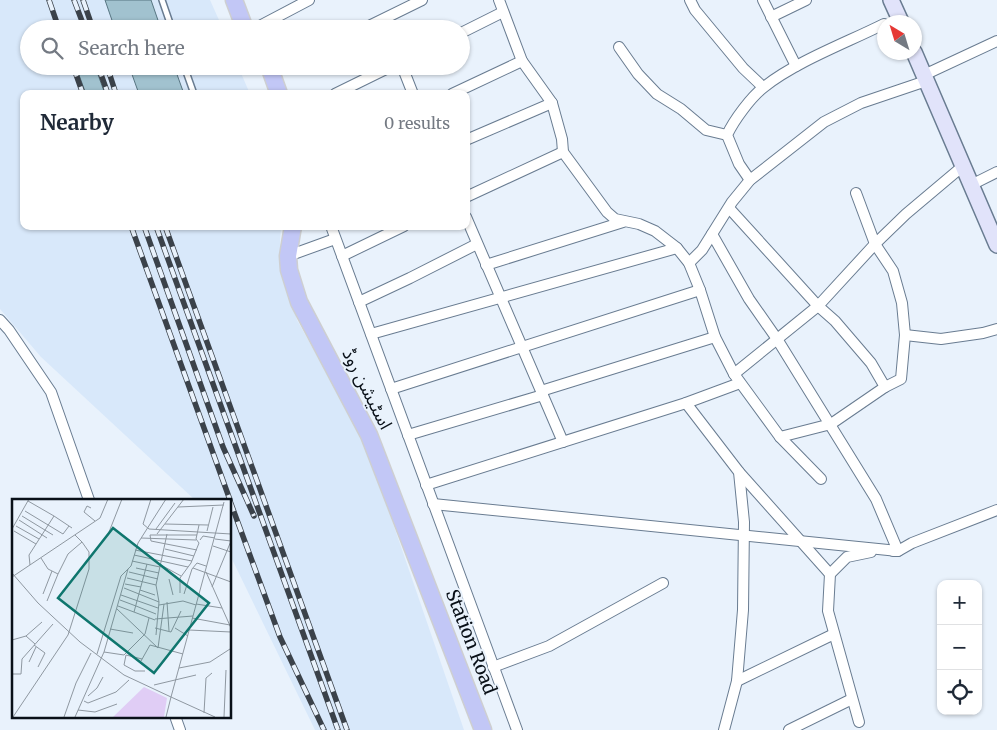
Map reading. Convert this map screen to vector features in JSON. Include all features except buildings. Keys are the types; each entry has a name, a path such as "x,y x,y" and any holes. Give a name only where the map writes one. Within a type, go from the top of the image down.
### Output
{"main road":[{"path":"234,0 242,20"},
{"path":"244,0 251,20"},
{"path":"269,90 270,75"},
{"path":"273,75 278,90"},
{"name":"اسٹیشن روڈ","path":"292,230 288,256 289,270 299,302 369,435 421,569"},
{"name":"Station Road","path":"421,569 483,730"}],"street":[{"path":"271,20 309,0"},
{"path":"381,20 422,0"},
{"path":"499,0 522,61 552,103 562,139 562,152 615,219 639,224 655,231 676,248 689,263 715,337 734,374 780,437 821,479"},
{"path":"690,0 695,10 743,68 763,87"},
{"path":"763,0 796,66"},
{"path":"771,17 806,0"},
{"path":"892,0 895,15"},
{"path":"470,28 503,12"},
{"path":"750,180 739,164 727,135 733,122 763,87 796,66 877,27"},
{"path":"689,263 702,250 750,180 824,122 861,103 925,78 997,41"},
{"path":"619,46 638,74 657,94 681,109 706,130 727,135"},
{"path":"917,60 997,244"},
{"path":"460,90 522,61"},
{"path":"343,90 374,75"},
{"path":"406,75 411,90"},
{"path":"470,138 552,103"},
{"path":"470,195 562,152"},
{"path":"734,374 818,306 875,244 963,166"},
{"path":"971,185 997,172"},
{"path":"780,437 830,424 900,379 905,335 902,304 892,271 875,244 856,193"},
{"path":"729,208 818,306 835,321 871,363 885,387"},
{"path":"486,265 624,222"},
{"path":"470,227 563,442"},
{"path":"332,230 517,730"},
{"path":"342,256 396,230"},
{"path":"712,234 749,299 777,339 876,499 898,551"},
{"path":"288,256 335,239"},
{"path":"359,302 477,244"},
{"path":"371,334 676,248"},
{"path":"391,389 700,290"},
{"path":"0,320 51,392 89,499"},
{"path":"905,335 941,339 997,329"},
{"path":"408,435 715,337"},
{"path":"426,485 686,403 740,383"},
{"path":"686,403 739,472 830,574"},
{"path":"724,730 737,681 744,610 744,535 739,472"},
{"path":"433,504 898,551"},
{"path":"859,722 828,611 830,574 847,557 870,552 898,551 912,542 997,510"},
{"path":"493,667 549,646 663,583"},
{"path":"737,681 834,634"},
{"path":"789,730 852,699"},
{"path":"176,718 180,730"}],"lane":[{"path":"162,0 169,20"},
{"path":"187,75 193,90"}],"shaded area":[{"path":"0,0 210,0 219,20 20,20 20,75 242,75 248,90 20,90 20,230 281,230 280,243 297,320 365,442 464,730 315,730 231,557 231,499 194,499 41,357 0,309"}],"railway":[{"path":"49,0 56,20"},
{"path":"74,0 82,20"},
{"path":"83,0 90,20"},
{"path":"76,75 82,90"},
{"path":"101,75 107,90"},
{"path":"110,75 115,90"},
{"path":"132,230 230,499"},
{"path":"145,230 223,447 254,516"},
{"path":"157,230 338,730"},
{"path":"166,230 347,730"},
{"path":"231,504 280,637 324,730"}]}
